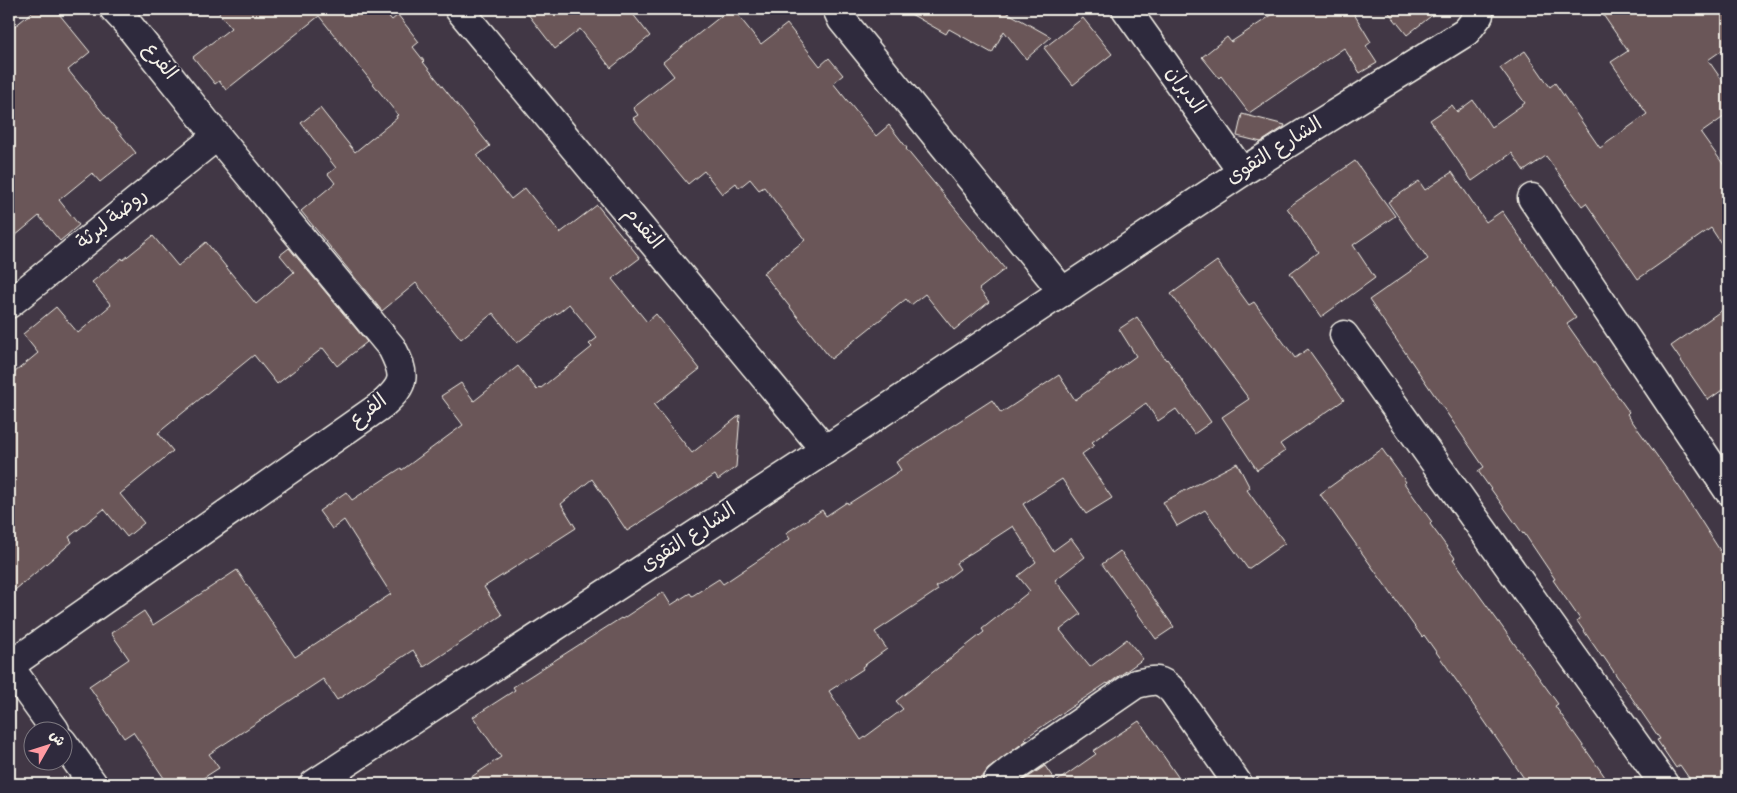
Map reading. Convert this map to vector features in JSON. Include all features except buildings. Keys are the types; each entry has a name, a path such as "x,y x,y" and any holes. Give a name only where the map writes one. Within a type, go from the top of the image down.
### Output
{"street":[{"name":"التقدم","path":"459,9 825,450"},
{"path":"837,9 842,20 1063,292"},
{"name":"الدبران","path":"1126,9 1242,172"},
{"name":"الشارع التقوى","path":"314,784 825,450 1242,172 1466,32 1479,15 1480,9"},
{"name":"الفرع","path":"48,720 9,666 383,404 395,393 402,379 400,364 392,348 217,136 129,13"},
{"name":"روضة لبرثة","path":"9,304 217,136"},
{"path":"1532,198 1728,490"},
{"path":"1344,335 1664,784"},
{"path":"997,784 1011,770 1136,684 1152,680 1164,682 1173,691 1238,784"},
{"path":"72,755 93,784"}]}
